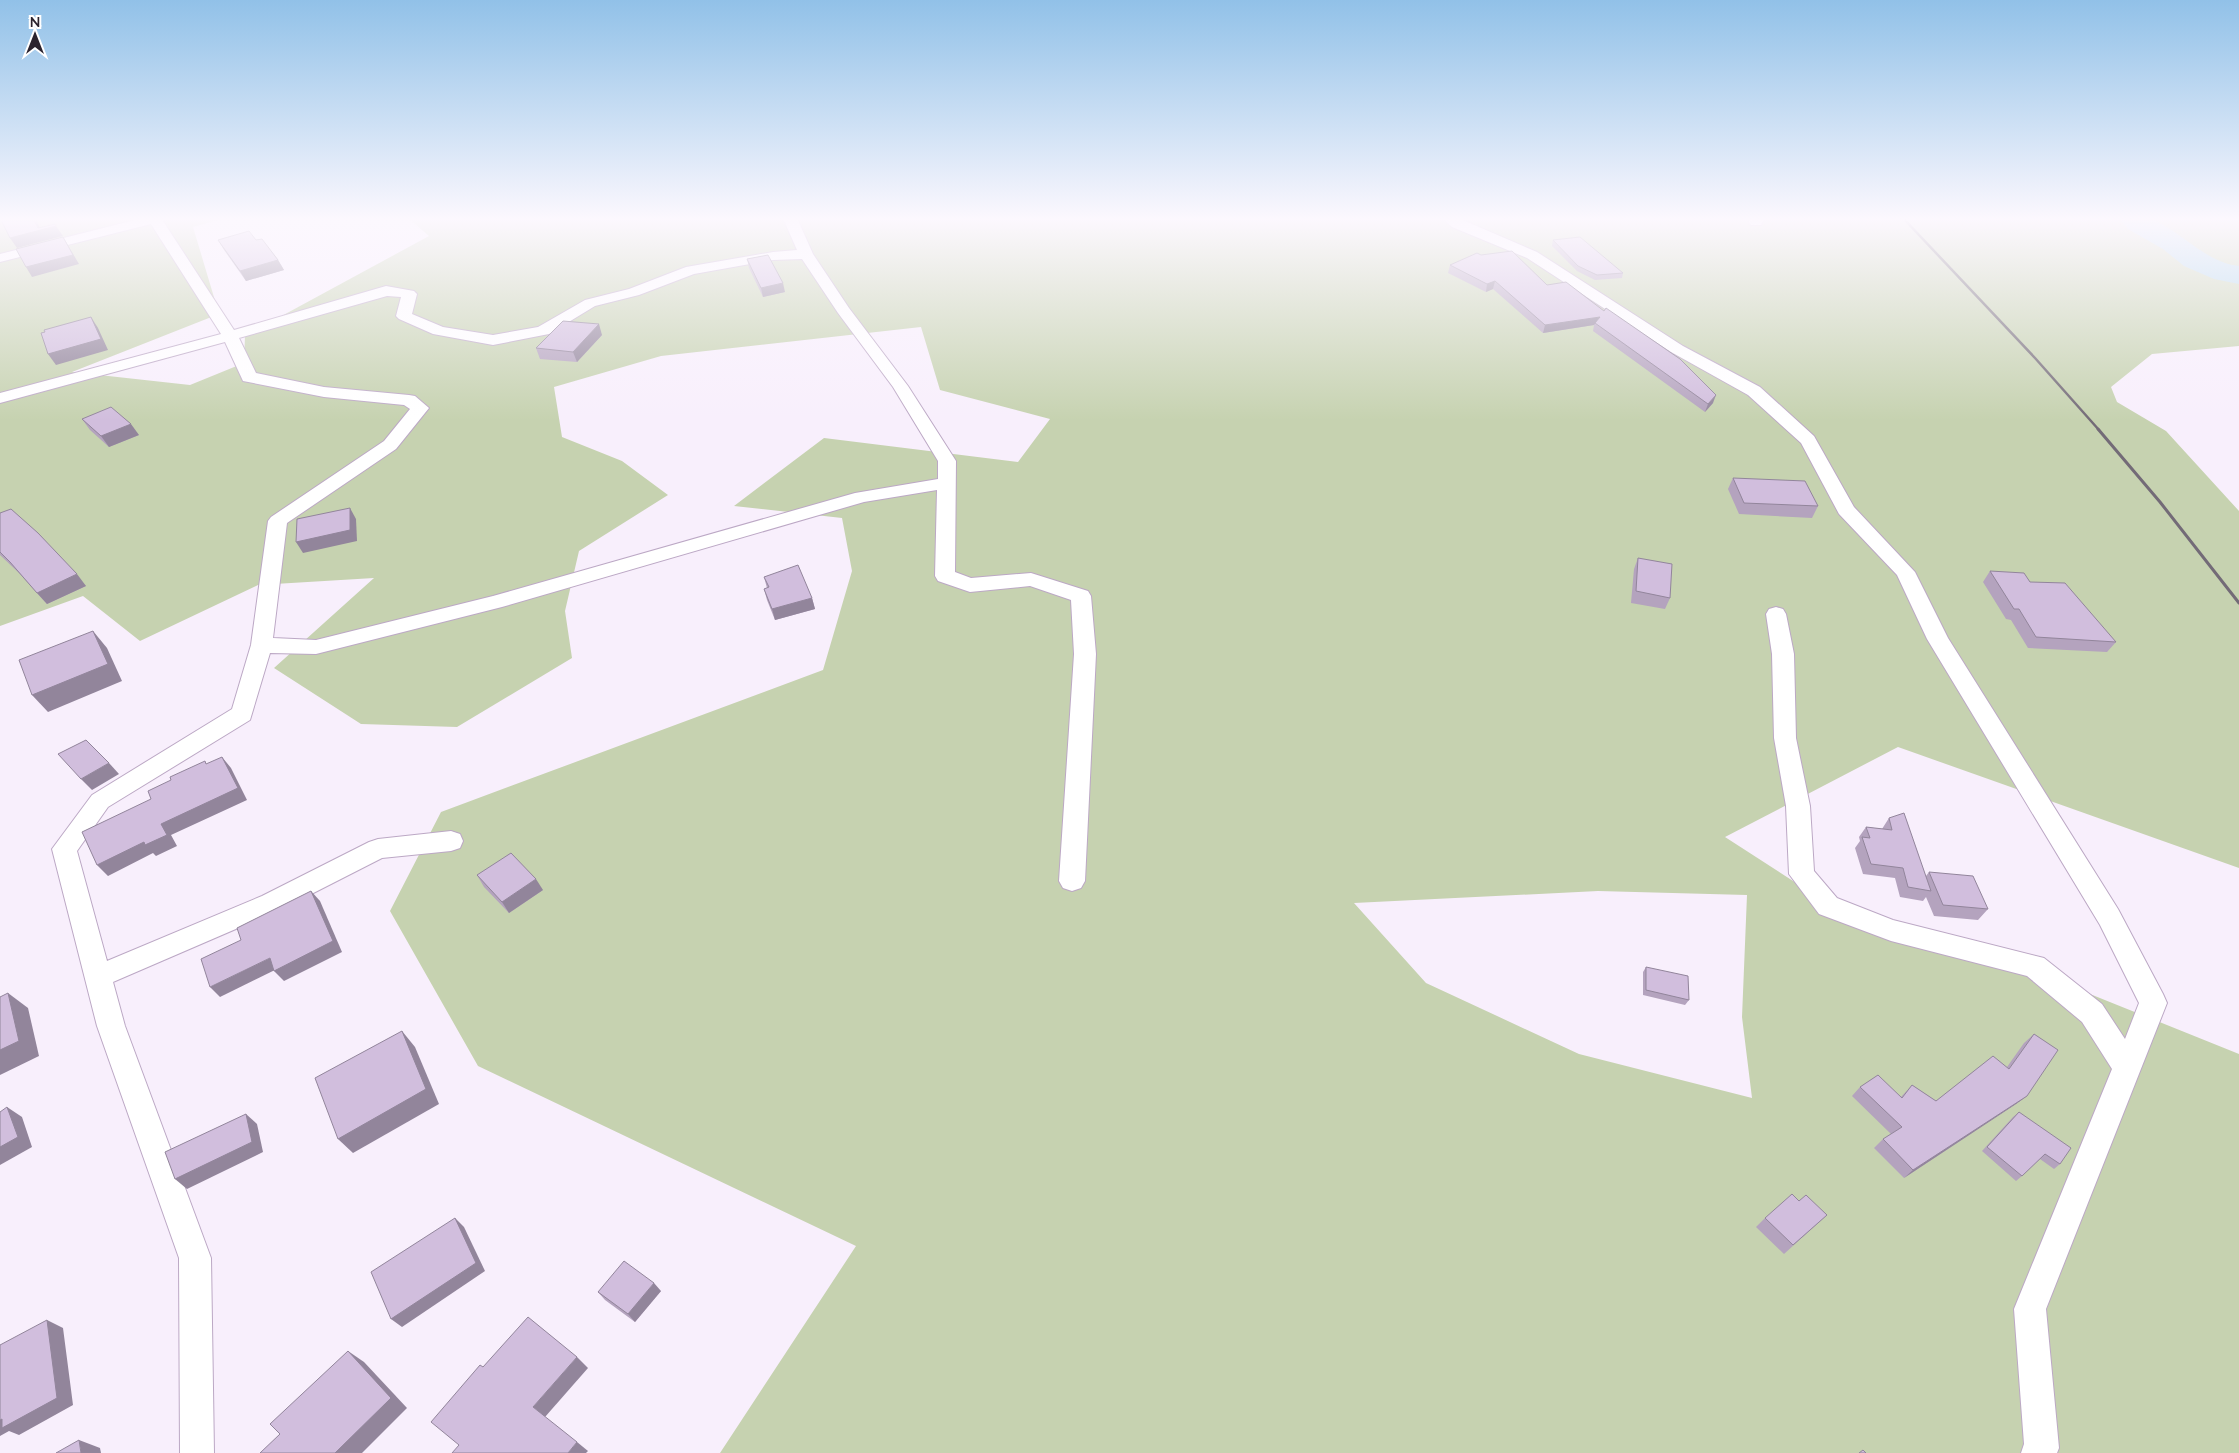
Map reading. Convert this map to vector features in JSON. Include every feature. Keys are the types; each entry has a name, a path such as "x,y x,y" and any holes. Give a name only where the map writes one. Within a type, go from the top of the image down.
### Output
{"street":[{"path":"197,1453 195,1258 111,1026 64,849 100,801 242,714 262,645 278,521 390,445 420,408 410,400 324,392 249,377 230,334 199,286"},
{"path":"0,398 143,361 230,334 386,291 409,294 404,316 439,331 493,340 543,331 590,303 634,292 650,286"},
{"path":"827,286 900,386 947,461 945,576 970,585 1031,579 1081,596 1084,654 1072,881"},
{"path":"1579,286 1676,349 1754,391 1808,440 1846,510 1905,572 1938,638 2109,917 2153,1003 2030,1309 2042,1448 2038,1453"},
{"path":"262,645 316,647 495,602 862,497 946,484"},
{"path":"1776,614 1783,654 1785,738 1798,806 1802,874 1828,906 1891,930 2034,966 2092,1013 2128,1068"},
{"path":"97,977 272,903 378,849 451,841"}],"green space":[{"path":"0,286 211,286 219,314 72,372 190,385 244,363 245,336 337,286 2239,286 2239,346 2152,354 2111,387 2117,402 2166,431 2239,511 2239,868 1898,747 1725,837 1847,916 2080,990 2239,1054 2239,1453 720,1453 856,1246 478,1066 390,911 441,812 823,670 852,571 842,518 734,506 824,438 1018,462 1050,419 940,390 921,327 661,356 554,387 562,437 622,461 668,495 579,551 565,611 572,658 457,727 361,724 274,668 374,578 258,585 140,641 83,596 0,626","holes":["1598,891 1747,895 1742,1017 1752,1098 1579,1054 1426,983 1354,903"]}],"building":[{"path":"1500,286 1571,286 1604,311 1606,308 1680,359 1716,395 1708,404 1595,323 1600,317 1545,325"},
{"path":"91,317 101,339 48,354 41,333 45,332 44,330"},
{"path":"563,321 599,324 573,352 536,348"},
{"path":"111,407 131,424 101,436 82,419"},
{"path":"1733,478 1805,481 1818,506 1744,503"},
{"path":"350,508 350,530 296,542 297,519"},
{"path":"11,509 38,533 77,574 37,593 0,552 0,513"},
{"path":"1638,558 1672,564 1670,598 1636,591"},
{"path":"798,565 812,598 772,609 764,589 769,587 764,577"},
{"path":"1990,571 2024,573 2030,582 2065,583 2116,642 2036,637 2019,609 2014,609"},
{"path":"93,631 108,664 32,695 19,660"},
{"path":"86,740 109,763 81,779 58,754"},
{"path":"222,757 238,788 161,824 167,835 145,845 144,842 97,865 82,832 151,799 148,791 171,780 170,777 205,761 206,764"},
{"path":"1904,813 1931,891 1908,887 1903,868 1871,864 1862,837 1870,838 1866,827 1892,830 1889,818"},
{"path":"511,853 536,879 502,902 477,875"},
{"path":"1929,872 1973,876 1988,909 1943,905"},
{"path":"311,891 333,941 274,971 270,958 210,987 201,959 241,940 237,928"},
{"path":"1646,967 1688,976 1689,1000 1646,990"},
{"path":"8,993 19,1041 0,1050 0,997"},
{"path":"402,1031 426,1089 338,1139 315,1078"},
{"path":"2034,1034 2058,1050 2027,1096 1913,1170 1883,1139 1902,1127 1860,1087 1878,1075 1902,1098 1912,1085 1936,1101 1993,1056 2009,1069"},
{"path":"7,1107 18,1137 0,1147 0,1112"},
{"path":"2019,1112 2071,1148 2060,1164 2045,1154 2022,1176 1987,1147"},
{"path":"246,1114 252,1142 175,1179 165,1152"},
{"path":"1792,1194 1799,1201 1806,1195 1827,1215 1793,1245 1765,1218"},
{"path":"455,1218 476,1263 391,1319 371,1272"},
{"path":"624,1261 654,1283 628,1314 598,1292"},
{"path":"528,1317 577,1357 533,1407 577,1442 568,1453 452,1453 459,1445 431,1422 480,1365 483,1367"},
{"path":"47,1320 57,1398 2,1428 2,1419 0,1420 0,1345"},
{"path":"348,1351 391,1398 335,1453 260,1453 280,1434 270,1424"},
{"path":"79,1440 81,1453 56,1453"}],"railway":[{"path":"1967,286 2099,430"},
{"path":"2098,429 2160,502 2239,603"}]}
